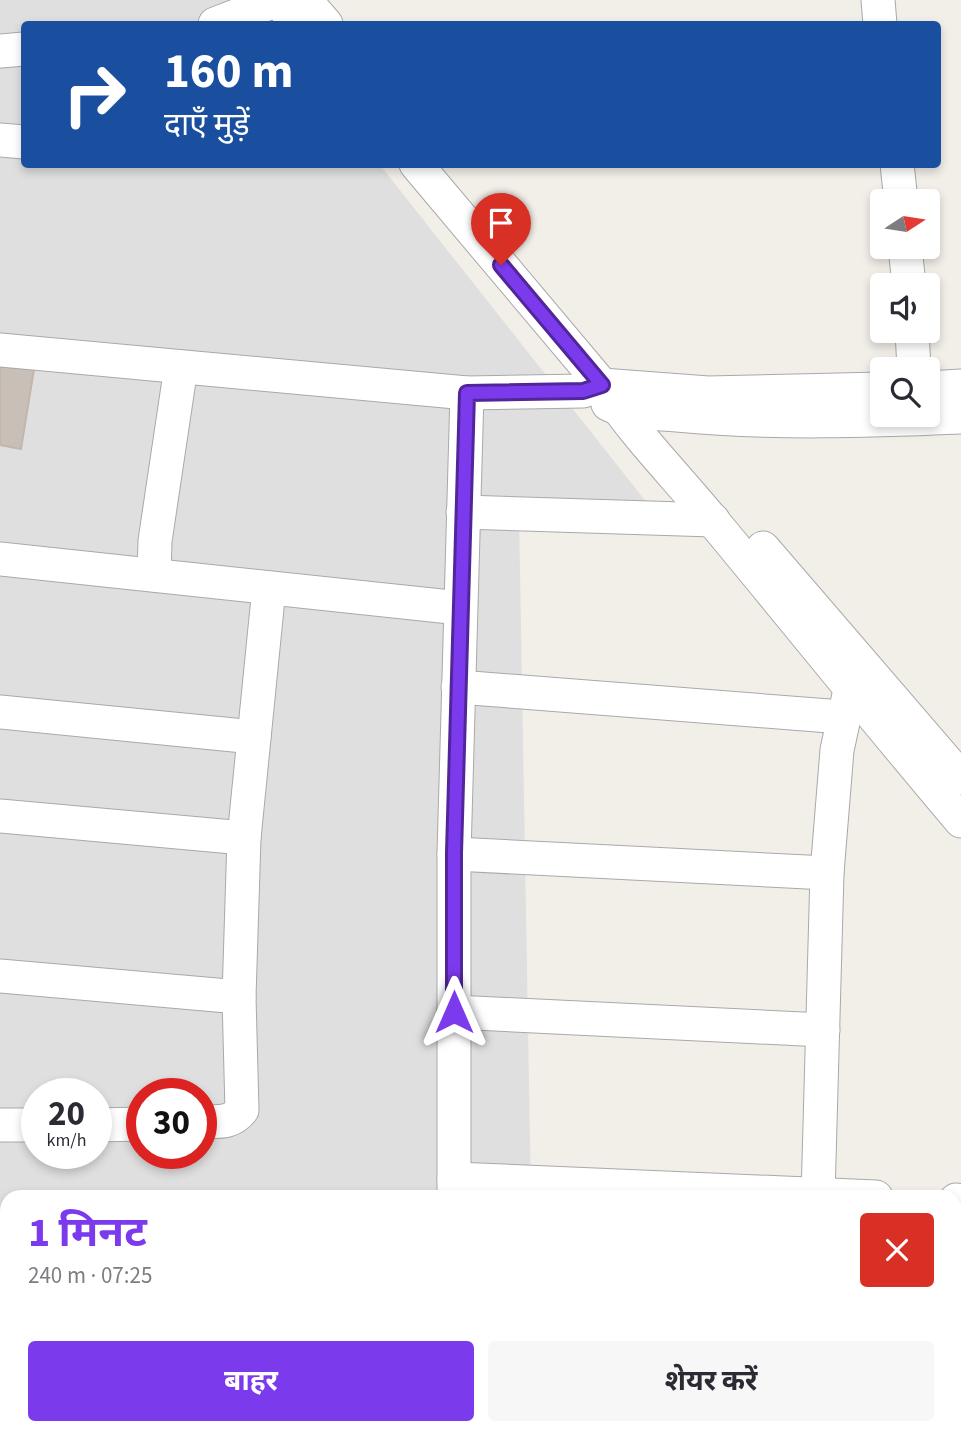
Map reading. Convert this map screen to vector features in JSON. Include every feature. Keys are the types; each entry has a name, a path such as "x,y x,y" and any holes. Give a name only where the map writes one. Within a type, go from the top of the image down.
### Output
{"street":[{"path":"223,21 277,0 295,21"},
{"path":"305,0 323,21"},
{"path":"878,0 880,21"},
{"path":"0,51 21,49"},
{"path":"0,140 21,142"},
{"path":"419,168 615,397 961,778"},
{"path":"446,168 615,397 713,520 846,703 961,821"},
{"path":"897,168 900,189"},
{"path":"0,350 467,393 615,397 870,389"},
{"path":"154,575 155,541 181,367"},
{"path":"940,387 961,386"},
{"path":"467,393 454,853 454,1188 556,1190"},
{"path":"615,397 714,419 882,420 961,417"},
{"path":"463,512 713,520"},
{"path":"0,559 460,608"},
{"path":"217,1121 236,1118 242,1110 239,997 244,838 269,588"},
{"path":"458,688 846,703"},
{"path":"818,1190 827,873 837,750 846,703"},
{"path":"0,712 254,737"},
{"path":"0,816 244,838"},
{"path":"454,853 827,873"},
{"path":"0,976 239,997"},
{"path":"454,1012 823,1030"},
{"path":"0,1125 21,1125"}],"shaded area":[{"path":"0,0 250,0 268,21 21,21 21,168 382,168 655,513 519,514 531,1190 0,1190"}],"building":[{"path":"0,357 35,363 21,449 0,445"}],"route":[{"path":"454,1012 454,853 467,393 583,391 602,385 501,265"}]}
